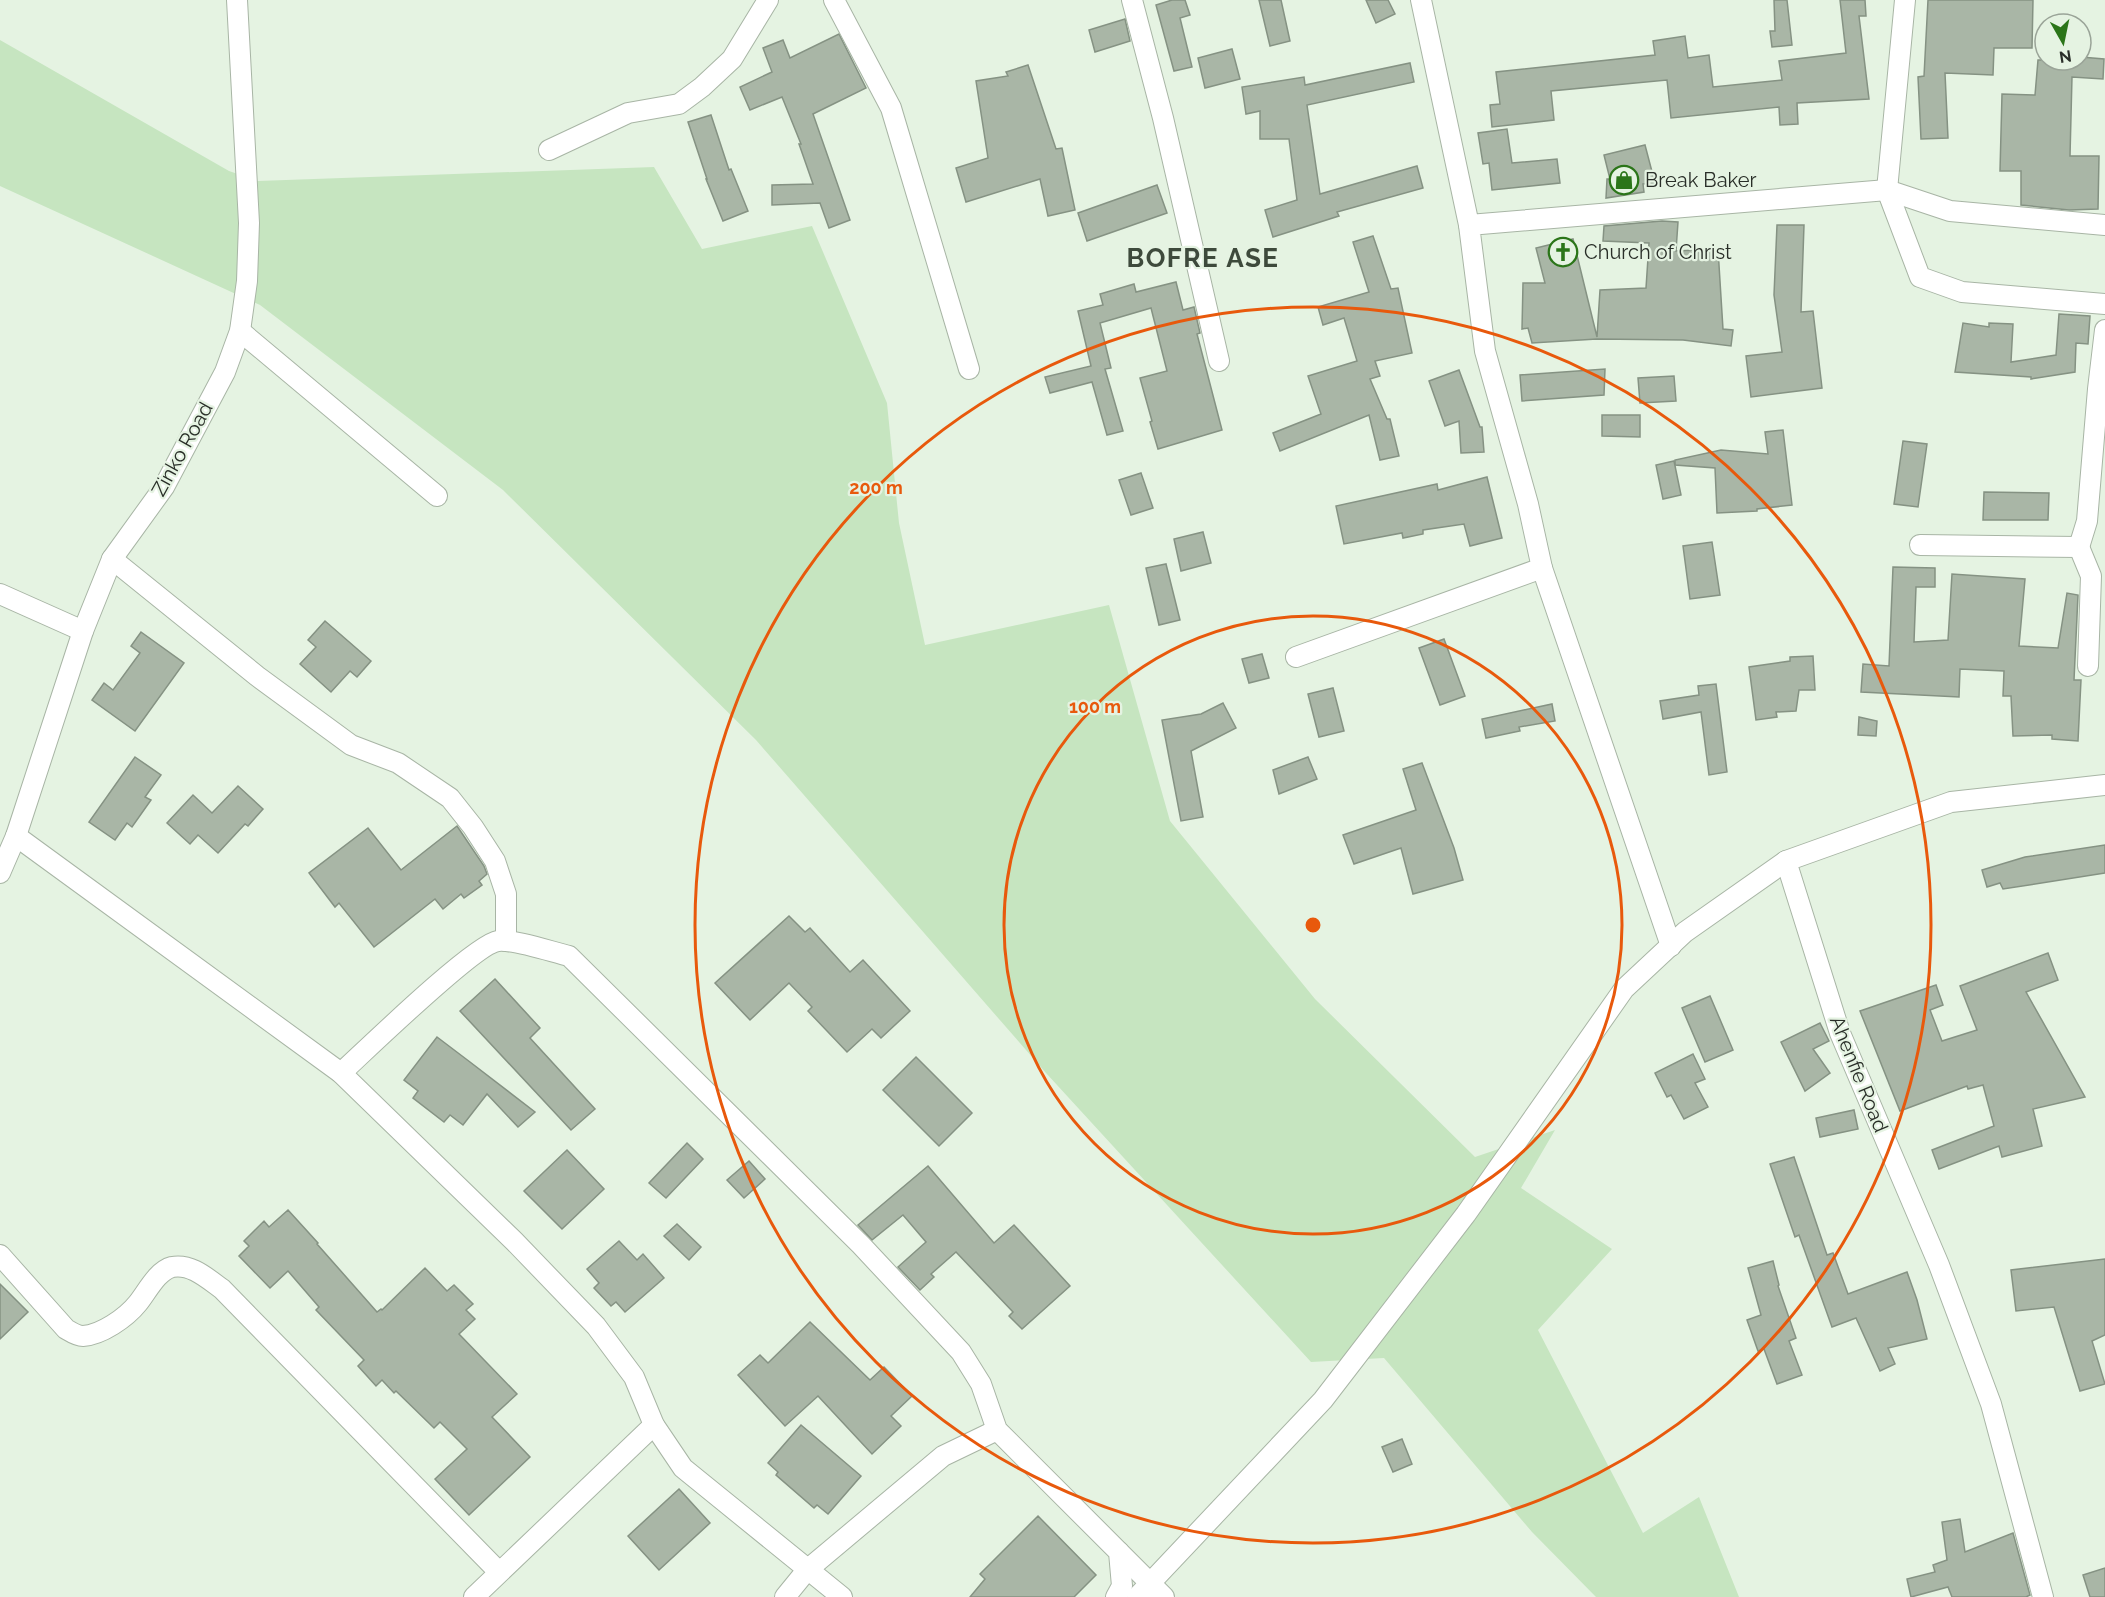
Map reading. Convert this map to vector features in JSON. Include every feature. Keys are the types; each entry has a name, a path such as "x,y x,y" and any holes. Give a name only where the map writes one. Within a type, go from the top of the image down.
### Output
{"street":[{"name":"Zinko Road","path":"0,873 16,836 83,631 112,559 164,487 225,372 240,330 247,281 249,223 237,0"},
{"path":"549,150 628,113 679,104 702,87 732,59 768,0"},
{"path":"834,0 891,108 969,369"},
{"path":"1132,0 1163,118 1219,361"},
{"path":"1421,0 1469,225 1485,351 1528,504 1542,568 1671,946"},
{"path":"1905,0 1887,190 1920,277 1962,292 2105,304"},
{"path":"1469,225 1887,190 1950,211 2105,225"},
{"path":"240,330 437,496"},
{"path":"2088,666 2091,576 2079,547 2087,520 2105,330"},
{"path":"1920,545 2079,547"},
{"path":"112,559 257,676 351,745 398,763 450,798 474,827 495,861 506,894 507,941"},
{"path":"1296,657 1542,568"},
{"path":"0,594 83,631"},
{"path":"1144,1590 1323,1400 1466,1214 1624,989 1685,932 1786,861 1951,802 2105,785"},
{"path":"16,836 341,1073 514,1241 596,1326 634,1377 654,1425 683,1468 842,1597"},
{"name":"Ahenfie Road","path":"1786,861 1840,1033 1939,1265 1991,1404 2043,1597"},
{"path":"341,1073 468,959 495,941 507,941 569,956 853,1236 961,1352 981,1384 997,1430 1119,1552 1144,1590 1164,1597"},
{"path":"0,1255 66,1329 80,1336 94,1334 114,1323 135,1307 161,1273 172,1267 189,1268 207,1278 222,1289 499,1572"},
{"path":"474,1597 654,1425"},
{"path":"785,1597 807,1570 943,1456 997,1430"},
{"path":"1116,1597 1122,1586 1119,1552"}],"green space":[{"path":"0,40 229,171 258,181 654,167 702,249 812,226 887,403 899,523 925,645 1109,605 1170,821 1315,999 1475,1157 1555,1130 1521,1188 1612,1249 1538,1330 1643,1533 1699,1497 1739,1597 1596,1597 1532,1532 1384,1358 1311,1362 1046,1073 756,740 503,490 260,305 0,186"}],"building":[{"path":"1172,0 1185,0 1190,15 1180,18 1192,67 1174,71 1156,5"},
{"path":"1259,0 1281,0 1290,41 1270,46"},
{"path":"1366,0 1388,0 1395,14 1376,23"},
{"path":"1774,0 1787,0 1792,45 1772,47 1770,31 1775,31"},
{"path":"1840,0 1865,0 1866,16 1859,16 1869,99 1797,103 1798,124 1780,125 1779,107 1671,118 1667,80 1551,91 1554,120 1492,127 1490,105 1500,104 1496,72 1655,55 1653,41 1685,36 1688,58 1709,55 1713,87 1782,80 1779,61 1846,53"},
{"path":"1928,0 2033,0 2032,48 1994,48 1993,75 1945,73 1948,138 1921,139 1918,77 1924,76"},
{"path":"1125,19 1130,41 1095,52 1089,30"},
{"path":"839,34 866,88 813,114 850,220 829,228 820,203 772,205 772,185 813,184 799,144 801,144 782,97 750,110 740,87 772,72 763,48 783,40 790,58"},
{"path":"1232,49 1240,79 1205,88 1198,58"},
{"path":"2093,58 2104,59 2103,79 2072,77 2070,156 2099,156 2098,209 2069,210 2021,205 2021,171 2000,171 2002,94 2035,95 2037,72 2093,72"},
{"path":"1410,63 1414,82 1307,105 1320,194 1417,166 1423,188 1337,212 1339,216 1273,237 1265,210 1297,200 1289,139 1260,139 1260,111 1246,114 1242,87 1304,77 1305,85"},
{"path":"1028,65 1056,149 1062,148 1075,210 1048,216 1040,179 966,202 956,168 988,158 976,81 1008,76 1006,72"},
{"path":"711,115 729,170 731,169 748,211 723,221 706,179 688,122"},
{"path":"1507,129 1512,163 1557,159 1560,183 1492,190 1489,163 1483,164 1478,133"},
{"path":"1645,145 1655,183 1643,184 1644,192 1606,198 1607,179 1610,179 1604,155"},
{"path":"1157,185 1167,213 1087,241 1078,213"},
{"path":"1662,221 1678,222 1676,251 1718,249 1723,329 1733,330 1731,346 1683,340 1597,339 1532,343 1528,328 1522,329 1523,283 1545,283 1536,248 1573,239 1597,337 1600,290 1646,288 1649,243 1603,241 1604,226"},
{"path":"1777,225 1804,225 1801,312 1813,311 1822,388 1751,397 1746,356 1782,352 1774,295"},
{"path":"1373,236 1391,289 1398,288 1412,353 1375,361 1380,376 1370,379 1387,419 1390,419 1399,456 1380,460 1369,415 1280,451 1273,433 1321,414 1308,376 1357,361 1344,318 1323,325 1318,307 1369,292 1353,242"},
{"path":"1176,282 1183,310 1194,307 1200,333 1197,334 1222,430 1158,449 1140,378 1167,371 1151,308 1100,323 1111,368 1105,369 1123,431 1107,435 1092,382 1050,393 1045,377 1091,366 1078,311 1103,305 1100,294 1134,284 1136,292"},
{"path":"2059,314 2090,316 2088,344 2076,343 2075,372 2031,379 2031,377 1955,372 1963,323 1989,327 1989,323 2013,324 2011,362 2056,355"},
{"path":"1605,369 1604,395 1522,401 1520,375"},
{"path":"1459,370 1480,427 1482,427 1484,452 1461,453 1459,421 1445,426 1429,381"},
{"path":"1674,376 1676,401 1640,403 1638,378"},
{"path":"1602,415 1640,415 1640,437 1602,436"},
{"path":"1783,430 1792,505 1757,509 1757,511 1717,513 1715,468 1675,465 1675,460 1721,450 1768,454 1765,432"},
{"path":"1903,441 1927,444 1918,507 1894,504"},
{"path":"1674,461 1681,495 1663,499 1656,465"},
{"path":"1141,473 1153,508 1131,515 1119,480"},
{"path":"1487,477 1502,538 1470,546 1464,524 1423,530 1423,534 1403,538 1402,533 1344,544 1336,506 1437,484 1438,490"},
{"path":"1984,492 2049,493 2048,520 1983,520"},
{"path":"1203,532 1211,563 1181,571 1174,539"},
{"path":"1712,542 1720,595 1690,599 1683,546"},
{"path":"1166,564 1180,620 1159,625 1146,568"},
{"path":"1893,567 1935,568 1935,587 1916,587 1914,642 1948,640 1952,574 2025,579 2019,646 2058,648 2067,593 2078,595 2074,680 2081,680 2078,741 2052,739 2052,735 2013,736 2011,696 2003,696 2004,671 1960,669 1959,697 1861,692 1863,664 1889,666"},
{"path":"325,621 371,661 357,677 350,671 331,692 300,664 316,647 308,640"},
{"path":"141,632 184,663 135,731 92,700 104,683 113,690 140,653 131,646"},
{"path":"1444,639 1465,696 1440,705 1419,648"},
{"path":"1262,654 1269,678 1249,683 1242,659"},
{"path":"1813,656 1815,690 1799,690 1796,711 1776,712 1777,717 1756,720 1749,667 1790,661 1790,657"},
{"path":"1716,684 1727,772 1709,775 1701,712 1663,719 1660,701 1699,695 1698,686"},
{"path":"1333,688 1344,731 1319,737 1308,694"},
{"path":"1223,703 1236,728 1191,751 1203,817 1181,821 1162,720 1201,714"},
{"path":"1552,704 1555,721 1519,727 1520,731 1486,738 1482,719"},
{"path":"1859,717 1877,721 1876,736 1858,735"},
{"path":"135,757 161,775 145,797 151,800 132,827 127,823 115,840 89,822"},
{"path":"1308,757 1317,779 1279,794 1273,770"},
{"path":"1422,763 1454,848 1463,880 1413,894 1401,848 1354,864 1343,835 1416,810 1403,769"},
{"path":"238,786 263,809 248,826 245,824 218,853 198,835 190,844 167,823 193,795 212,813"},
{"path":"457,826 484,866 487,874 479,881 482,885 464,898 461,894 443,909 435,899 374,947 339,903 335,907 309,873 368,828 401,870"},
{"path":"2105,845 2105,873 2003,889 2000,883 1987,887 1982,870 2025,857"},
{"path":"789,916 805,932 810,928 850,972 863,960 910,1011 881,1038 872,1029 847,1052 808,1011 812,1007 789,983 750,1020 715,983"},
{"path":"2048,953 2058,980 2026,992 2085,1097 2033,1109 2042,1146 2002,1157 1999,1146 1939,1169 1932,1150 1994,1126 1983,1085 1968,1089 1967,1086 1900,1111 1860,1011 1936,985 1943,1005 1930,1010 1942,1041 1977,1030 1960,986"},
{"path":"495,979 540,1028 530,1038 595,1109 571,1130 460,1011"},
{"path":"1710,996 1733,1050 1705,1062 1682,1008"},
{"path":"1820,1023 1829,1041 1813,1049 1830,1073 1805,1091 1781,1042"},
{"path":"437,1037 535,1112 518,1127 487,1094 463,1125 450,1115 444,1122 413,1098 418,1091 404,1080"},
{"path":"1693,1054 1705,1079 1695,1083 1708,1107 1684,1119 1671,1095 1667,1097 1655,1073"},
{"path":"916,1057 972,1113 939,1146 883,1090"},
{"path":"1854,1110 1858,1129 1820,1137 1816,1118"},
{"path":"687,1143 703,1159 666,1198 649,1183"},
{"path":"567,1150 604,1189 562,1229 524,1191"},
{"path":"1794,1157 1827,1255 1833,1253 1848,1294 1907,1272 1927,1339 1888,1348 1895,1364 1880,1371 1856,1318 1832,1327 1799,1235 1795,1237 1770,1164"},
{"path":"749,1161 765,1179 744,1198 727,1180"},
{"path":"928,1166 994,1243 1014,1225 1070,1286 1022,1329 1009,1316 1013,1312 956,1252 931,1274 934,1277 920,1290 898,1267 926,1242 903,1215 872,1240 858,1225"},
{"path":"288,1210 377,1312 382,1310 425,1268 447,1291 454,1285 473,1304 466,1310 475,1319 459,1334 517,1394 492,1417 530,1457 469,1515 435,1479 467,1449 440,1422 434,1428 382,1380 376,1386 358,1366 364,1360 316,1310 319,1307 288,1271 270,1288 239,1256 249,1246 244,1241 264,1221 269,1227"},
{"path":"677,1224 701,1247 689,1260 664,1236"},
{"path":"619,1241 637,1260 643,1254 664,1278 625,1312 616,1302 611,1306 594,1288 599,1283 587,1269"},
{"path":"2105,1259 2105,1335 2092,1341 2105,1384 2080,1391 2054,1307 2016,1311 2011,1270"},
{"path":"1773,1261 1778,1286 1796,1338 1789,1341 1802,1375 1777,1384 1764,1349 1758,1351 1747,1320 1761,1315 1748,1268"},
{"path":"0,1284 28,1312 0,1339"},
{"path":"810,1322 870,1380 884,1367 912,1396 891,1416 901,1426 872,1454 818,1396 785,1426 738,1375 760,1355 768,1363"},
{"path":"801,1425 861,1476 828,1514 817,1505 814,1508 776,1475 778,1472 768,1463"},
{"path":"1402,1439 1412,1464 1393,1472 1382,1447"},
{"path":"679,1489 710,1523 659,1570 628,1536"},
{"path":"1038,1516 1096,1575 1074,1597 970,1597 985,1579 980,1574"},
{"path":"1960,1519 1965,1552 2013,1533 2030,1595 2026,1597 1952,1597 1948,1587 1911,1597 1907,1579 1935,1572 1933,1565 1947,1560 1942,1522"},
{"path":"2105,1568 2105,1597 2090,1597 2083,1575"}],"place":[{"name":"Break Baker","path":"1624,180"},
{"name":"Church of Christ","path":"1563,252"}],"district":[{"name":"BOFRE ASE","path":"1203,258"}]}
